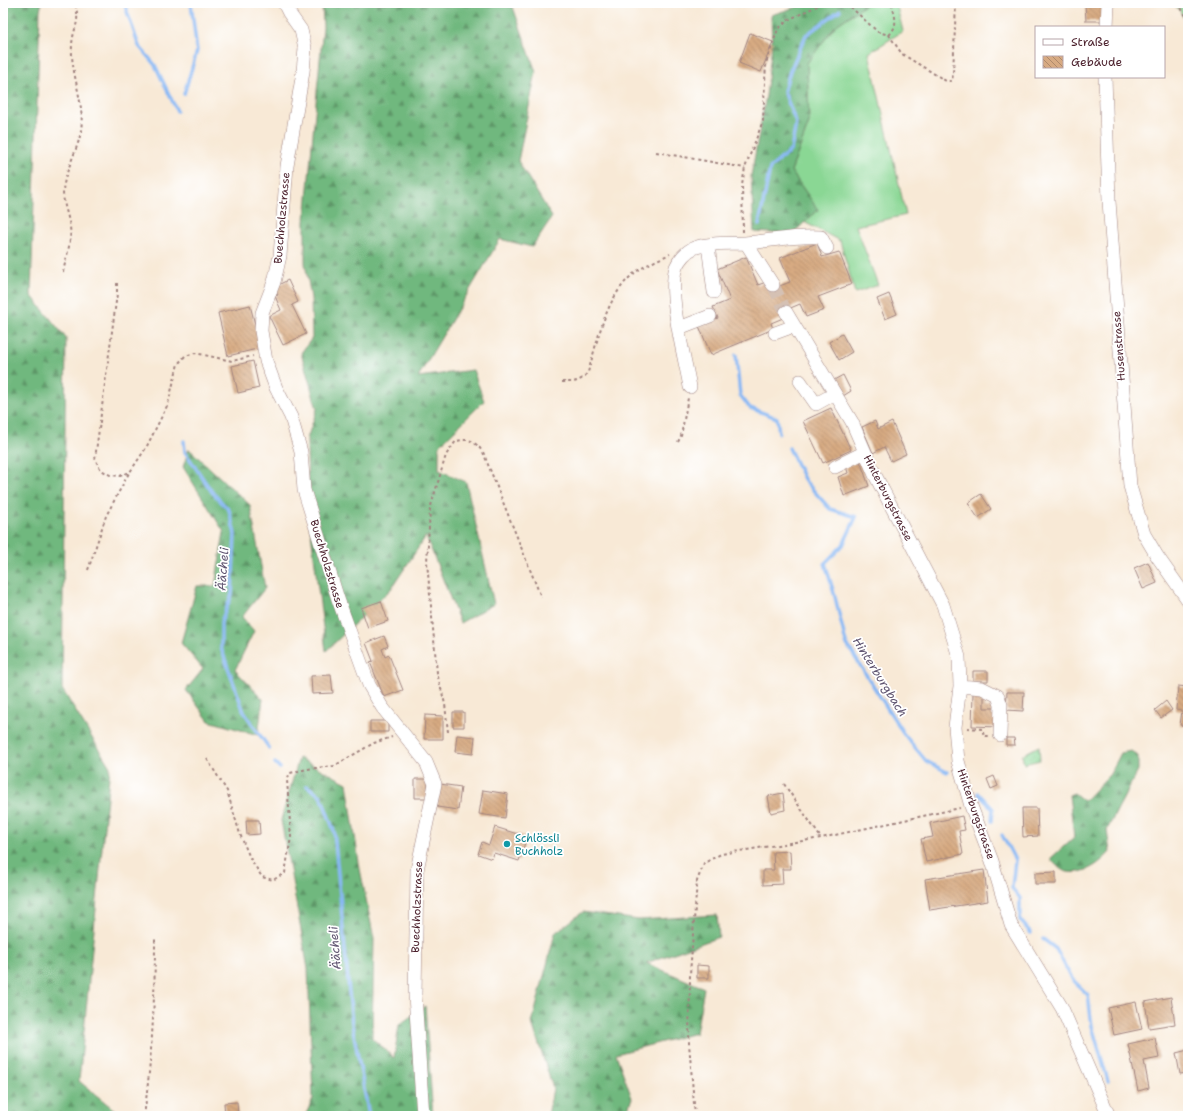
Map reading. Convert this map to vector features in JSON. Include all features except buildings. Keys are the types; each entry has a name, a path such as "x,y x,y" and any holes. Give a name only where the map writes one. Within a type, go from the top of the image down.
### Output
{"street":[{"name":"Buechholzstrasse","path":"284,3 289,13 302,30 304,48 303,72 287,166 280,256 274,282 262,313 262,331 265,354 276,388 291,417 301,452 304,490 338,599 369,685 382,707 426,762 434,784 416,870 415,995 423,1116"},
{"path":"1107,26 1108,3"},
{"name":"Husenstrasse","path":"1105,78 1109,201 1130,486 1144,534 1157,556 1188,600"},
{"path":"690,387 674,294 675,269 679,261 693,248 708,245 779,240 802,236 821,237 827,248"},
{"path":"746,243 773,284"},
{"path":"708,245 714,292"},
{"name":"Hinterburgstrasse","path":"786,312 852,422 875,475 943,605 959,658 960,686 955,727 958,761 971,806 992,861 1011,925 1062,1008 1109,1116"},
{"path":"679,328 710,316"},
{"path":"775,332 794,326"},
{"path":"800,381 816,404 834,394"},
{"path":"835,467 865,452"},
{"path":"960,686 982,688 998,696 1001,704 1000,735"}],"path":[{"path":"63,272 68,249 70,228 63,204 63,189 80,135 82,121 72,44 77,26 78,12 75,3"},
{"path":"746,243 742,228 741,214 745,168 763,120 766,63 778,29 788,20 823,3"},
{"path":"846,3 878,32 889,34 902,54 946,81 952,81 953,74 956,3"},
{"path":"889,34 894,30 896,23 891,3"},
{"path":"1178,3 1188,19"},
{"path":"656,152 745,168"},
{"path":"562,382 576,382 582,380 588,372 611,302 631,276 647,265 671,253"},
{"path":"117,283 117,294 95,459 101,470 110,475 120,476 130,472"},
{"path":"88,570 106,516 130,472 146,448 168,404 178,364 185,356 195,353 232,360 265,354"},
{"path":"678,442 681,436 690,387"},
{"path":"448,732 445,704 437,673 427,562 430,509 446,455 456,442 466,439 476,443 482,452 541,597"},
{"path":"955,727 982,728 982,733"},
{"path":"207,759 227,791 240,834 250,858 262,877 273,880 285,873 291,837 287,780 290,773 307,768 334,766 374,743 403,734"},
{"path":"784,784 821,838"},
{"path":"695,1116 689,1043 690,974 697,881 704,863 721,854 821,838 971,806"},
{"path":"144,1116 152,1038 155,938"}],"green space":[{"path":"3,3 42,3 40,10 31,295 66,338 62,689 110,767 79,1081 122,1116 3,1116"},
{"path":"322,3 500,3 513,7 536,72 518,161 552,217 532,247 500,239 418,377 473,370 484,401 439,446 439,470 466,482 494,604 460,623 426,536 391,589 326,651 308,509 307,439 317,409 301,353 312,338 311,298 305,263 305,220 323,27"},
{"path":"803,3 868,3 835,26 807,63 809,123 791,171 818,210 792,234 754,232 751,176 766,96 772,45 771,15 803,5"},
{"path":"868,3 896,3 903,31 869,53 906,215 856,226 878,285 855,293 840,241 804,222 818,210 791,171 809,123 807,63 835,26"},
{"path":"1173,3 1188,3 1188,27 1180,11"},
{"path":"189,449 250,505 265,588 242,617 254,631 235,670 263,699 258,735 209,721 186,690 203,669 181,643 197,586 215,586 224,532 183,467"},
{"path":"1039,746 1040,760 1024,764 1022,755"},
{"path":"1131,751 1138,756 1138,770 1107,830 1110,852 1096,865 1084,871 1071,872 1062,870 1050,859 1074,837 1069,795 1074,793 1084,801 1110,774 1121,753"},
{"path":"299,758 347,783 360,869 374,939 372,1038 394,1058 399,1025 425,1006 433,1116 305,1116 313,1099 308,969 281,820"},
{"path":"583,912 639,920 717,915 719,937 646,963 704,988 696,1033 616,1054 632,1098 625,1116 548,1116 553,1088 532,1023 555,933"}],"waterway":[{"path":"124,3 139,46 155,65 177,111"},
{"path":"184,94 197,51 191,3"},
{"name":"Hinterburgbach","path":"759,225 770,168 791,150 796,123 784,91 790,71 806,35 840,10"},
{"name":"Hinterburgbach","path":"736,355 740,395 750,408 777,418 779,433"},
{"name":"Äächeli","path":"184,441 185,452 212,492 229,510 235,534 232,594 221,622 221,648 244,712 269,748"},
{"name":"Hinterburgbach","path":"789,448 805,481 830,509 856,517 843,545 825,563 846,643 903,733 926,761 947,772"},
{"name":"Äächeli","path":"275,763 280,768"},
{"name":"Äächeli","path":"307,786 321,796 334,831 352,1024 369,1116"},
{"name":"Hinterburgbach","path":"978,793 993,809 992,821"},
{"name":"Hinterburgbach","path":"1002,835 1015,860 1012,888 1020,898 1020,920 1031,933"},
{"name":"Hinterburgbach","path":"1043,939 1056,949 1072,979 1088,995 1092,1026 1108,1081"}],"tunnel":[{"path":"773,285 786,312"}],"place":[{"name":"Schlössli Buchholz","path":"507,844"}]}
